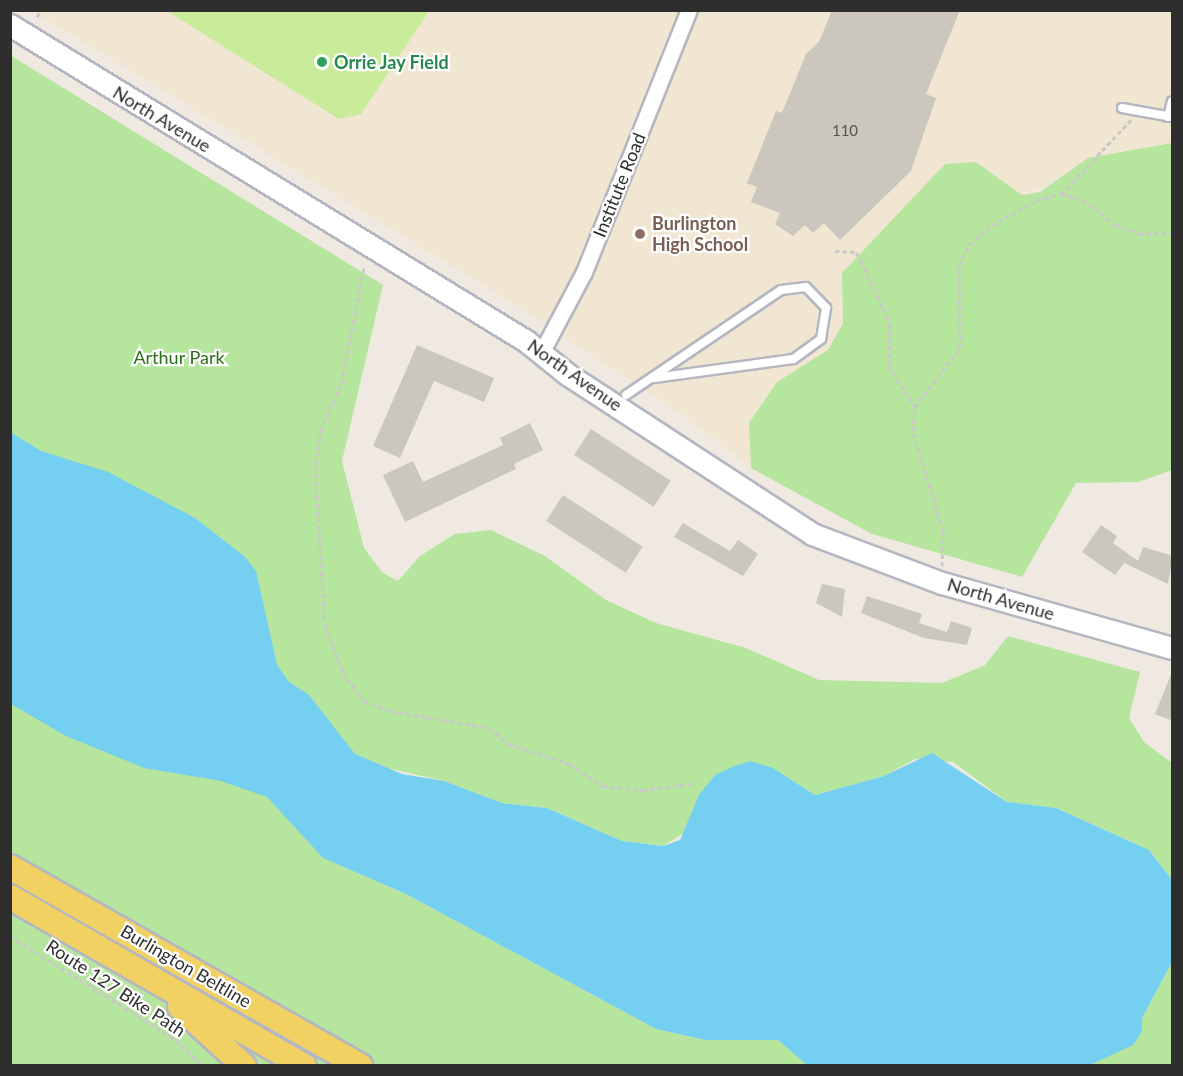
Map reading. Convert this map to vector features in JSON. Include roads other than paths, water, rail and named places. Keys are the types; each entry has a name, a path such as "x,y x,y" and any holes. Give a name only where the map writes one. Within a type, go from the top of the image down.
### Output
{"main road":[{"name":"North Avenue","path":"10,26 402,263 812,534 942,583 1173,648"},
{"name":"Burlington Beltline","path":"10,867 361,1065"},
{"name":"Burlington Beltline","path":"10,897 304,1065"},
{"path":"78,935 183,1009 244,1065"}],"street":[{"name":"Institute Road","path":"540,355 584,272 689,10"}],"lane":[{"path":"1122,108 1170,117 1173,101"},
{"path":"626,395 787,288 806,287 826,308 821,339 793,359 654,378"}],"water":[{"path":"10,432 41,451 108,472 195,518 244,556 256,571 277,665 289,682 309,695 355,754 402,774 444,781 502,803 547,808 622,841 663,846 680,840 699,795 715,775 732,767 750,761 773,768 815,795 884,776 932,753 1007,802 1056,808 1149,850 1172,880 1172,962 1142,1018 1142,1031 1133,1045 1090,1065 808,1066 778,1040 705,1040 656,1029 406,894 323,858 267,797 221,781 144,768 66,736 11,704"}],"place":[{"name":"Orrie Jay Field","path":"322,62"},
{"name":"Burlington High School","path":"640,234"}],"park label":[{"name":"Arthur Park","path":"179,357"}]}
